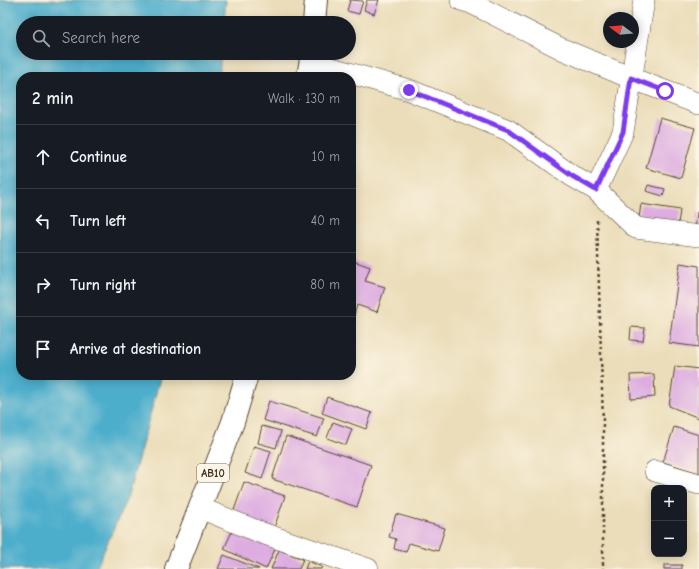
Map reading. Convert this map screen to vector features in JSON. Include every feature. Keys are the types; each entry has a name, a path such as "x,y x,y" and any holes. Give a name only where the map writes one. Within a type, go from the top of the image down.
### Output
{"main road":[{"path":"315,16 316,0"},
{"name":"AB10","path":"176,569 233,422 246,380"}],"street":[{"path":"461,0 471,3 562,49 631,78 699,104"},
{"path":"596,190 623,132 644,0"},
{"path":"310,64 340,72"},
{"path":"356,76 409,90 508,130 572,176 596,190 636,228 699,236"},
{"path":"655,471 699,484"},
{"path":"200,508 262,533 368,569"}],"path":[{"path":"596,190 603,423 603,569"}],"water":[{"path":"0,0 226,0 225,16 16,16 16,60 220,60 219,72 16,72 16,380 160,380 128,496 96,569 0,569"}],"building":[{"path":"350,0 363,1 359,14 347,11"},
{"path":"367,0 379,0 374,14 364,10"},
{"path":"660,118 695,128 681,178 646,168"},
{"path":"648,185 665,189 663,196 646,191"},
{"path":"641,204 680,210 677,231 638,225"},
{"path":"697,212 699,212 699,231 695,231"},
{"path":"356,262 370,267 365,281 385,287 377,312 357,305 356,308"},
{"path":"680,263 699,266 699,347 669,343"},
{"path":"631,327 645,328 643,341 630,340"},
{"path":"675,366 699,369 699,418 669,406"},
{"path":"654,374 655,397 631,399 630,375"},
{"path":"327,397 372,413 366,429 322,413"},
{"path":"269,401 324,418 317,437 263,420"},
{"path":"333,422 352,429 346,445 327,438"},
{"path":"262,426 281,431 276,448 258,443"},
{"path":"674,427 699,435 699,473 663,462"},
{"path":"286,436 371,465 357,507 272,479"},
{"path":"254,446 271,451 262,479 245,473"},
{"path":"244,482 285,496 273,531 232,516"},
{"path":"396,514 445,528 438,551 409,543 406,552 394,549 396,539 389,537"},
{"path":"234,527 276,547 266,569 224,549"},
{"path":"279,550 303,559 299,569 271,569"},
{"path":"224,555 259,569 218,569"},
{"path":"308,561 322,567 321,569 305,569"},
{"path":"664,565 682,565 682,569 664,569"}],"route":[{"path":"409,90 508,130 572,176 596,190 623,132 631,78 665,91"}]}
